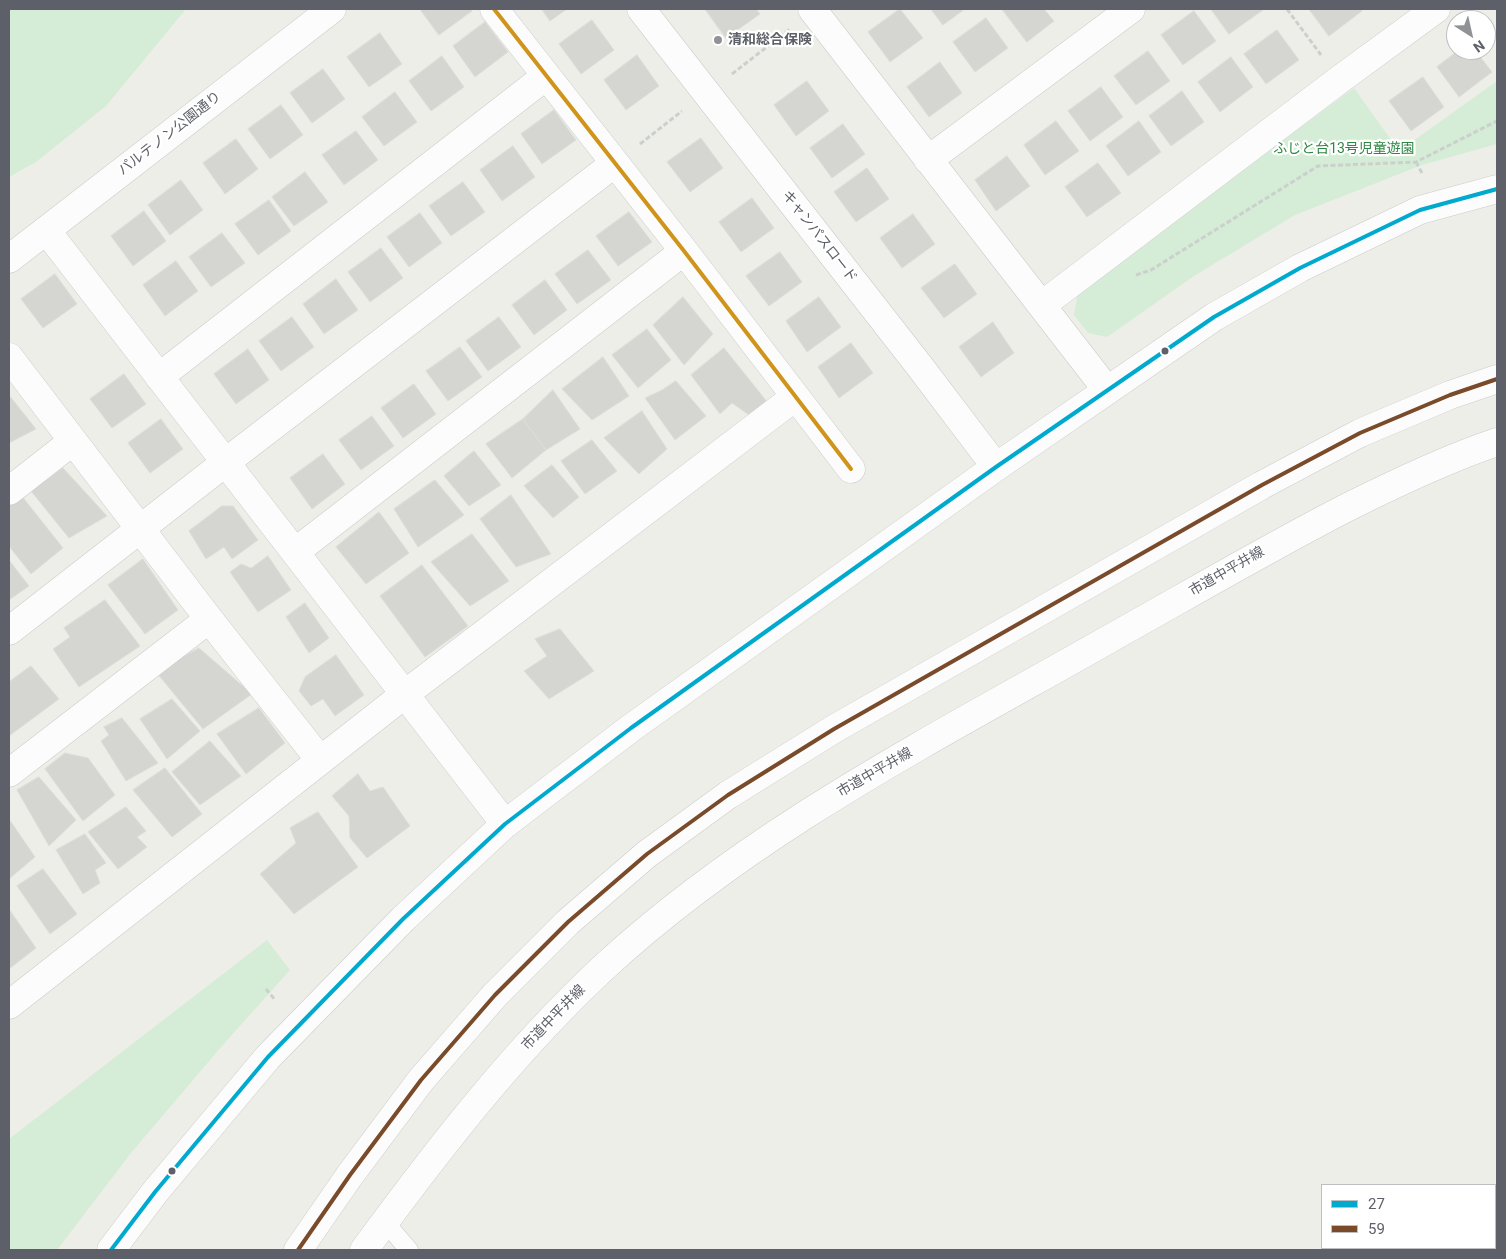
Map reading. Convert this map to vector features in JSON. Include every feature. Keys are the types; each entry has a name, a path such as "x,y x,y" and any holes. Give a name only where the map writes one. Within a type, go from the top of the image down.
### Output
{"street":[{"name":"パルテノン公園通り","path":"9,259 332,9"},
{"path":"494,9 616,163 852,469"},
{"name":"キャンパスロード","path":"641,9 996,467"},
{"path":"928,160 1131,9"},
{"path":"1042,305 1436,9"},
{"path":"810,13 1042,305 1106,390"},
{"path":"160,377 546,76"},
{"path":"9,632 226,462 616,163"},
{"path":"111,1250 155,1192 268,1057 403,919 505,824 631,728 996,467 1214,317 1300,268 1420,210 1497,189"},
{"path":"46,230 505,824"},
{"path":"295,552 684,251"},
{"path":"9,357 140,530 320,760"},
{"path":"298,1250 350,1175 421,1080 494,995 575,916 647,854 721,800 834,730 1262,485 1360,433 1450,394 1497,378"},
{"path":"9,1005 404,694 795,397"},
{"path":"9,490 73,440"},
{"name":"市道中平井線","path":"364,1250 457,1126 529,1042 603,969 676,907 756,849 853,785 1289,537 1381,490 1465,452 1497,442"},
{"path":"9,773 209,619"}],"lane":[{"path":"385,1222 409,1250"}],"path":[{"path":"1287,9 1339,80"},
{"path":"616,163 810,13"},
{"path":"1134,276 1151,270 1318,166 1416,162 1497,121"},
{"path":"1416,162 1423,175"},
{"path":"266,989 275,1000"}],"green space":[{"path":"9,9 186,9 106,106 36,162 9,177"},
{"name":"ふじと台13号児童遊園","path":"1497,81 1497,144 1422,165 1295,215 1194,276 1107,337 1088,333 1074,315 1078,292 1354,88 1399,151"},
{"path":"267,940 290,970 221,1047 131,1153 57,1250 9,1250 9,1139"},
{"path":"1496,1190 1497,1250 1373,1250 1496,1249"}],"building":[{"path":"420,9 470,9 472,11 439,35"},
{"path":"542,9 567,9 550,21"},
{"path":"705,9 756,9 760,14 726,38"},
{"path":"900,9 923,38 890,62 868,32"},
{"path":"931,9 965,9 943,25"},
{"path":"1002,9 1044,9 1054,21 1027,42"},
{"path":"1211,9 1262,9 1263,10 1229,34"},
{"path":"1309,9 1360,9 1362,11 1329,36"},
{"path":"1194,11 1216,41 1183,65 1161,35"},
{"path":"986,18 1008,48 975,72 953,42"},
{"path":"592,20 614,50 581,74 559,44"},
{"path":"485,22 508,52 475,77 453,46"},
{"path":"1277,30 1299,60 1266,84 1244,54"},
{"path":"380,33 402,64 369,87 347,57"},
{"path":"1148,51 1170,81 1136,105 1114,76"},
{"path":"637,55 659,86 626,110 604,80"},
{"path":"442,56 464,87 431,111 409,81"},
{"path":"1231,57 1253,87 1220,112 1198,82"},
{"path":"1446,60 1483,60 1492,72 1459,97 1437,67"},
{"path":"940,62 962,93 929,117 907,87"},
{"path":"323,69 345,99 312,123 290,93"},
{"path":"1423,77 1444,107 1411,131 1389,101"},
{"path":"807,81 829,111 796,136 774,105"},
{"path":"1101,87 1123,117 1090,141 1068,111"},
{"path":"1182,91 1204,122 1171,146 1149,116"},
{"path":"395,92 417,122 384,146 362,117"},
{"path":"281,105 303,135 270,159 248,129"},
{"path":"554,110 576,140 542,164 521,134"},
{"path":"1056,121 1079,151 1045,175 1024,145"},
{"path":"1139,121 1161,152 1128,176 1106,146"},
{"path":"843,124 865,154 832,178 810,148"},
{"path":"356,131 378,160 344,185 322,155"},
{"path":"701,138 723,168 690,192 667,162"},
{"path":"236,139 258,169 225,194 203,163"},
{"path":"513,146 535,177 502,201 480,170"},
{"path":"1007,156 1030,186 996,211 975,180"},
{"path":"1098,163 1121,193 1087,217 1065,187"},
{"path":"867,168 889,199 856,222 834,192"},
{"path":"305,172 328,202 294,226 272,197"},
{"path":"181,180 203,210 170,235 148,205"},
{"path":"463,182 485,212 451,236 429,206"},
{"path":"752,198 774,228 741,252 719,222"},
{"path":"269,200 291,231 258,255 235,224"},
{"path":"144,211 166,241 133,266 111,236"},
{"path":"629,212 652,242 618,266 596,236"},
{"path":"420,213 442,243 409,267 387,237"},
{"path":"913,214 935,244 902,268 880,238"},
{"path":"222,233 245,263 211,287 189,257"},
{"path":"381,248 403,278 370,302 348,272"},
{"path":"588,250 611,280 577,304 555,274"},
{"path":"780,252 802,282 769,306 746,276"},
{"path":"176,261 198,291 165,316 143,285"},
{"path":"955,264 977,294 944,318 921,288"},
{"path":"55,274 77,304 43,328 21,299"},
{"path":"336,279 358,310 324,334 303,304"},
{"path":"545,280 567,310 534,335 512,305"},
{"path":"683,297 713,334 684,365 653,325"},
{"path":"819,297 841,327 807,352 786,321"},
{"path":"292,317 314,347 281,371 259,341"},
{"path":"499,317 521,347 488,371 466,341"},
{"path":"993,322 1014,353 981,377 959,347"},
{"path":"647,329 671,360 638,388 612,355"},
{"path":"851,343 873,373 839,398 818,367"},
{"path":"460,347 482,377 448,401 426,371"},
{"path":"724,348 768,403 749,415 732,403 720,414 691,375"},
{"path":"248,349 269,380 236,404 214,374"},
{"path":"603,357 629,396 592,420 562,389"},
{"path":"124,374 146,404 112,428 90,399"},
{"path":"676,381 706,416 675,440 645,398"},
{"path":"414,384 436,414 403,438 381,408"},
{"path":"553,390 580,429 546,450 523,419"},
{"path":"9,395 36,429 9,443"},
{"path":"642,411 667,449 639,474 604,438"},
{"path":"372,416 394,446 361,470 339,440"},
{"path":"161,419 183,449 150,473 128,443"},
{"path":"523,419 546,450 512,478 486,444"},
{"path":"592,440 617,471 585,494 561,461"},
{"path":"474,451 501,485 469,506 444,476"},
{"path":"323,454 345,484 312,509 290,478"},
{"path":"552,465 579,497 553,518 524,486"},
{"path":"63,468 107,516 69,538 31,491"},
{"path":"435,480 464,515 418,547 394,509"},
{"path":"21,495 63,548 31,574 9,546 9,502"},
{"path":"511,495 551,554 516,567 480,519"},
{"path":"222,506 233,506 258,540 232,559 224,547 206,559 189,531"},
{"path":"379,512 409,553 366,584 336,547"},
{"path":"472,534 509,581 470,606 431,562"},
{"path":"268,556 291,590 258,612 230,572 241,564 251,568"},
{"path":"143,559 178,610 145,634 108,585"},
{"path":"9,560 29,586 9,600"},
{"path":"422,565 468,626 425,657 380,596"},
{"path":"105,600 140,646 79,687 53,649 70,637 64,628"},
{"path":"305,603 329,638 309,653 286,617"},
{"path":"560,629 594,671 549,699 524,671 547,656 535,639"},
{"path":"199,648 252,694 203,729 156,672"},
{"path":"336,655 364,695 335,716 323,699 311,706 299,691 305,677"},
{"path":"31,666 59,699 9,736 9,682"},
{"path":"172,699 200,731 167,759 140,719"},
{"path":"259,708 285,743 246,774 217,734"},
{"path":"122,718 158,763 126,781 101,741 109,735 104,727"},
{"path":"210,741 241,776 200,805 172,772"},
{"path":"65,753 88,758 115,795 83,821 45,769"},
{"path":"165,768 202,814 172,837 133,790"},
{"path":"358,774 370,791 383,787 410,826 367,858 350,838 349,816 332,796"},
{"path":"39,777 76,820 49,846 17,790"},
{"path":"126,807 146,831 137,837 147,847 118,869 88,832"},
{"path":"318,812 358,867 294,914 260,874 296,843 290,828"},
{"path":"9,819 35,857 9,879"},
{"path":"85,834 106,863 95,870 100,883 83,894 56,850"},
{"path":"43,869 77,914 50,934 17,886"},
{"path":"9,909 36,948 9,969"}],"transit line":[{"path":"494,9 684,251 851,469"},
{"name":"27","path":"111,1250 155,1192 268,1057 403,919 505,824 631,728 996,467 1214,317 1300,268 1420,210 1497,189"},
{"name":"59","path":"298,1250 350,1175 421,1080 495,995 568,922 647,854 728,795 834,729 1262,485 1360,433 1450,395 1497,379"}],"place":[{"name":"清和総合保険","path":"718,40"}]}
